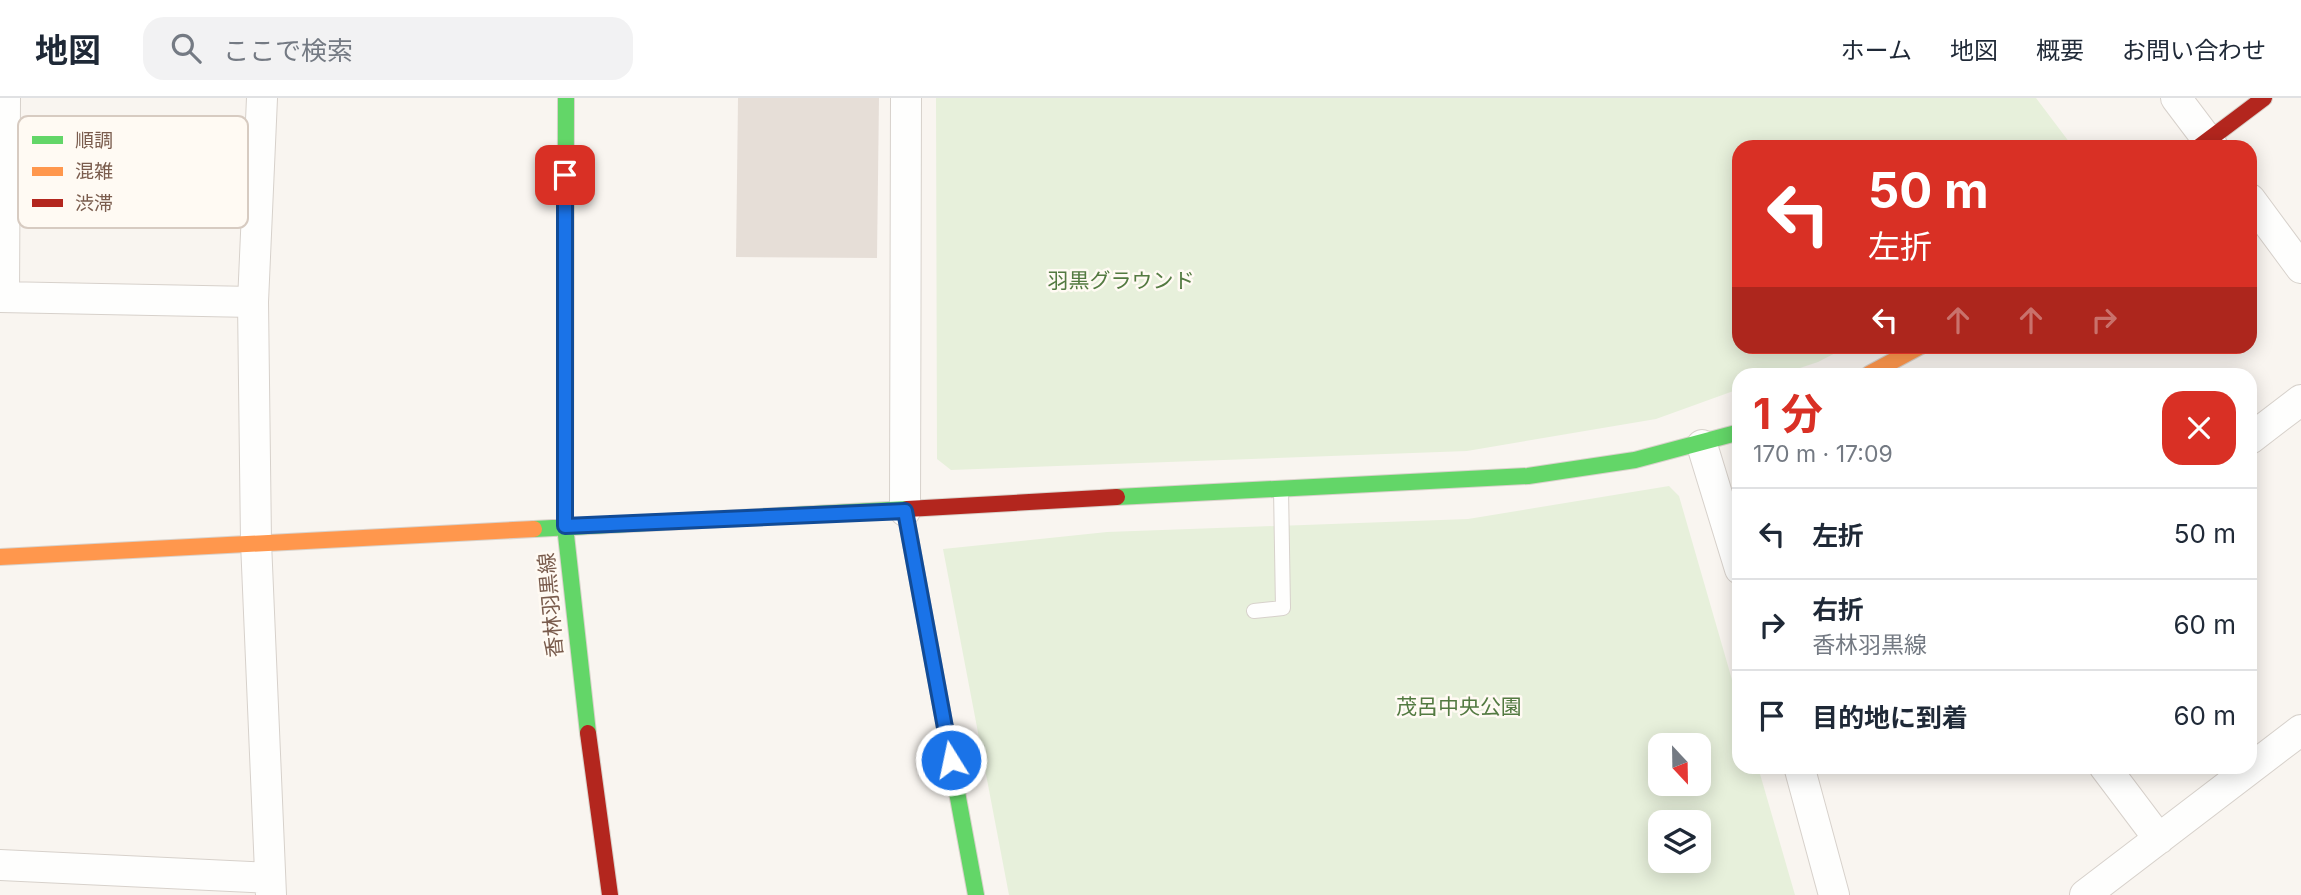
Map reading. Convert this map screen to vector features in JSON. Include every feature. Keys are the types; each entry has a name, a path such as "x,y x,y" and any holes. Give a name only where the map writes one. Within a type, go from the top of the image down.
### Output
{"street":[{"path":"5,98 2,297 253,302"},
{"path":"0,865 271,886 256,542 253,302 261,98"},
{"name":"香林羽黒線","path":"566,98 565,526 591,769 610,895"},
{"path":"906,98 905,511 976,895"},
{"path":"2176,98 2204,140"},
{"path":"2213,140 2264,98"},
{"path":"2257,208 2301,268"},
{"path":"1880,368 1907,354"},
{"path":"2257,434 2301,400"},
{"path":"0,557 1281,489 1475,482 1598,468 1702,445 1732,435"},
{"path":"1702,445 1732,543"},
{"path":"2257,764 2301,730"},
{"path":"1809,774 1834,895"},
{"path":"2110,774 2159,839"},
{"path":"2089,894 2244,774"}],"lane":[{"path":"1254,611 1283,608 1281,489"}],"green space":[{"name":"羽黒グラウンド","path":"936,98 2036,98 2068,140 1732,140 1732,354 1833,354 1800,368 1732,368 1732,392 1656,419 1467,451 951,470 937,459"},
{"name":"茂呂中央公園","path":"1669,486 1679,496 1732,680 1732,774 1760,774 1795,895 1009,895 943,549 1107,532 1468,519"}],"building":[{"path":"738,98 879,98 877,258 736,257"}],"traffic: fast":[{"path":"566,98 565,526 588,733"},
{"path":"1117,497 1528,476 1635,460 1732,434"},
{"path":"534,529 907,509"},
{"path":"905,511 976,895"}],"traffic: slow":[{"path":"1880,368 1906,354"},
{"path":"0,557 534,529"}],"traffic: jam":[{"path":"2208,140 2264,98"},
{"path":"907,509 1117,497"},
{"path":"588,733 610,895"}],"route":[{"path":"565,175 565,526 905,511 951,760"}]}
